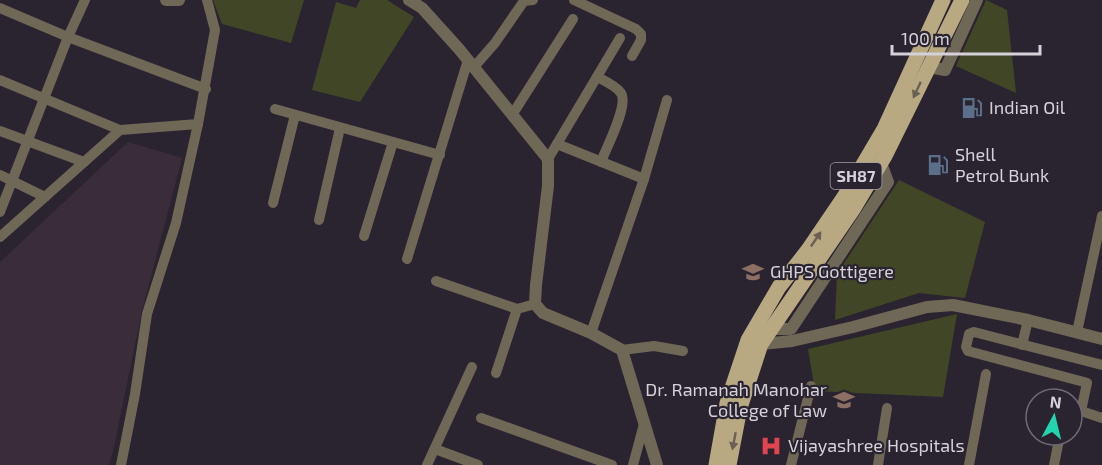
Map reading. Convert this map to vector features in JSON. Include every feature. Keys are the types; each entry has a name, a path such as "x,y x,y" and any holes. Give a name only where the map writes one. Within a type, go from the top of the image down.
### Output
{"main road":[{"name":"SH87","path":"716,465 727,403 779,287 808,250 844,197 884,129 943,0"},
{"path":"755,342 770,330 854,208 881,163 962,0"},
{"name":"SH87","path":"729,465 755,342"}],"street":[{"path":"0,212 68,37 85,0"},
{"path":"166,0 179,0"},
{"path":"121,465 147,314 176,223 206,89 215,30 207,0"},
{"path":"407,259 471,64 485,55 524,1 532,0"},
{"path":"574,0 636,29 641,40 632,56"},
{"path":"929,67 945,70 977,0"},
{"path":"415,1 471,64 548,159"},
{"path":"0,8 68,37 206,89"},
{"path":"512,115 573,19"},
{"path":"620,38 548,159 548,186 536,285 536,304 543,313 591,333 622,350 654,346 684,351"},
{"path":"597,77 619,90 624,104 600,162"},
{"path":"0,80 120,130 198,124"},
{"path":"591,333 644,179 668,100"},
{"path":"275,109 440,155"},
{"path":"273,203 296,115"},
{"path":"319,220 340,128"},
{"path":"0,237 120,130"},
{"path":"0,131 84,162"},
{"path":"364,237 393,142"},
{"path":"557,144 644,179"},
{"path":"0,175 45,197"},
{"path":"1077,332 1102,216"},
{"path":"436,281 517,309 536,304"},
{"path":"755,342 792,341 938,305 969,307 1102,339"},
{"path":"496,373 517,309"},
{"path":"1022,345 1028,320"},
{"path":"1102,365 972,332 969,334 966,347 968,351 1087,383 1082,411 1102,418"},
{"path":"622,350 657,465"},
{"path":"427,465 472,367"},
{"path":"969,465 986,374"},
{"path":"791,465 810,386"},
{"path":"878,465 887,408"},
{"path":"481,418 612,465"},
{"path":"633,465 644,424"},
{"path":"1054,465 1058,447"},
{"path":"435,449 478,465"}],"shaded area":[{"path":"128,142 182,158 142,311 109,465 0,465 0,262"}],"green space":[{"path":"213,0 304,0 291,43 222,24"},
{"path":"360,0 387,0 414,17 360,102 312,90 336,2 356,8"},
{"path":"986,0 1007,10 1016,93 956,66"},
{"path":"899,180 985,222 965,298 919,293 835,320 837,274"},
{"path":"957,314 943,397 815,391 808,349"}],"place":[{"name":"Indian Oil","path":"972,108"},
{"name":"Shell Petrol Bunk","path":"938,165"},
{"name":"GHPS Gottigere","path":"753,272"},
{"name":"Dr. Ramanah Manohar College of Law","path":"844,400"},
{"name":"Vijayashree Hospitals","path":"771,446"}]}
